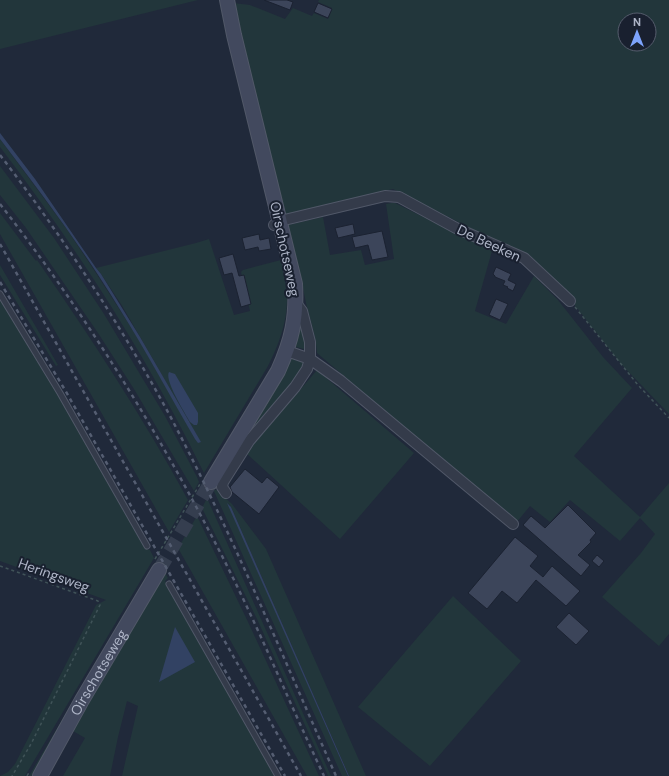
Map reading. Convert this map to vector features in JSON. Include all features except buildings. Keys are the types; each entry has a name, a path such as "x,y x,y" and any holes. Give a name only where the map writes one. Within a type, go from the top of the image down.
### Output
{"street":[{"name":"Oirschotseweg","path":"207,481 278,371 287,351 293,329 296,303 295,284 277,223 227,0"},
{"name":"De Beeken","path":"277,223 385,196 399,197 456,228 524,258 570,301"},
{"path":"226,493 222,487 223,482 237,458 307,369 310,359 310,342 302,311 296,303"},
{"path":"287,351 310,359 341,381 514,524"},
{"name":"Oirschotseweg","path":"37,771 82,700 156,567"}],"lane":[{"path":"0,294 49,374 147,546"},
{"path":"169,584 278,776"}],"path":[{"path":"570,301 638,385 669,418"},
{"path":"156,567 207,481"},
{"name":"Heringsweg","path":"0,566 98,601 100,605 31,744 12,776"},
{"path":"27,776 37,771"}],"green space":[{"path":"0,0 198,0 0,49"},
{"path":"319,0 669,0 669,414 622,365 562,287 474,230 393,189 286,215 259,112 233,3 250,5 285,19 293,8 312,16 314,13 328,19 332,8 318,2"},
{"path":"0,139 66,228 94,270 138,338 187,424 200,441 121,304 96,268 209,239 234,315 250,311 241,272 243,270 281,260 286,285 287,300 284,326 268,366 204,473 159,387 110,305 57,225 0,147"},
{"path":"0,166 54,238 104,314 165,416 199,482 194,491 134,389 98,333 26,228 0,195"},
{"path":"395,203 492,251 475,311 506,324 534,276 558,300 603,357 632,388 574,456 640,517 669,483 669,634 659,646 602,597 641,553 655,534 640,518 620,541 570,500 550,522 530,506 516,523 317,353 314,334 288,225 323,217 330,255 361,250 365,265 394,259 386,204"},
{"path":"0,213 36,261 37,260 97,348 153,438 188,500 169,532 0,234"},
{"path":"0,265 58,365 56,366 0,275"},
{"path":"0,296 30,344 147,549 150,550 154,558 25,776 0,776 8,772 15,764 96,605 106,600 0,561"},
{"path":"303,322 308,350 296,347 295,345"},
{"path":"294,358 302,361 305,368 247,435 288,360"},
{"path":"317,370 414,453 340,539 246,453"},
{"path":"213,490 221,490 222,495 232,504 266,549 366,776 349,776 228,503 348,776 342,776"},
{"path":"207,498 331,776 328,776 257,619 202,508"},
{"path":"197,516 319,776 307,776 178,548"},
{"path":"164,571 168,578 165,581 276,776 122,776 138,706 127,701 110,776 63,776 85,738 73,731 106,669"},
{"path":"453,596 521,661 430,766 358,707"},
{"path":"95,664 98,665 35,776 29,776"}],"water":[{"path":"0,133 35,179 101,274 140,337 201,442 198,443 195,439 139,341 91,264 62,222 0,139"},
{"path":"169,372 175,374 198,413 197,425 190,422 176,397 169,382"},
{"path":"227,503 231,507 349,776 348,776"},
{"path":"175,627 195,662 159,682"}],"tunnel":[{"path":"159,570 211,482"}],"railway":[{"path":"0,155 46,217 111,314 169,414 235,548 336,776"},
{"path":"0,204 62,287 91,330 146,418 172,463 235,581 324,776"},
{"path":"0,244 301,776"},
{"path":"0,282 65,390 285,776"}]}
